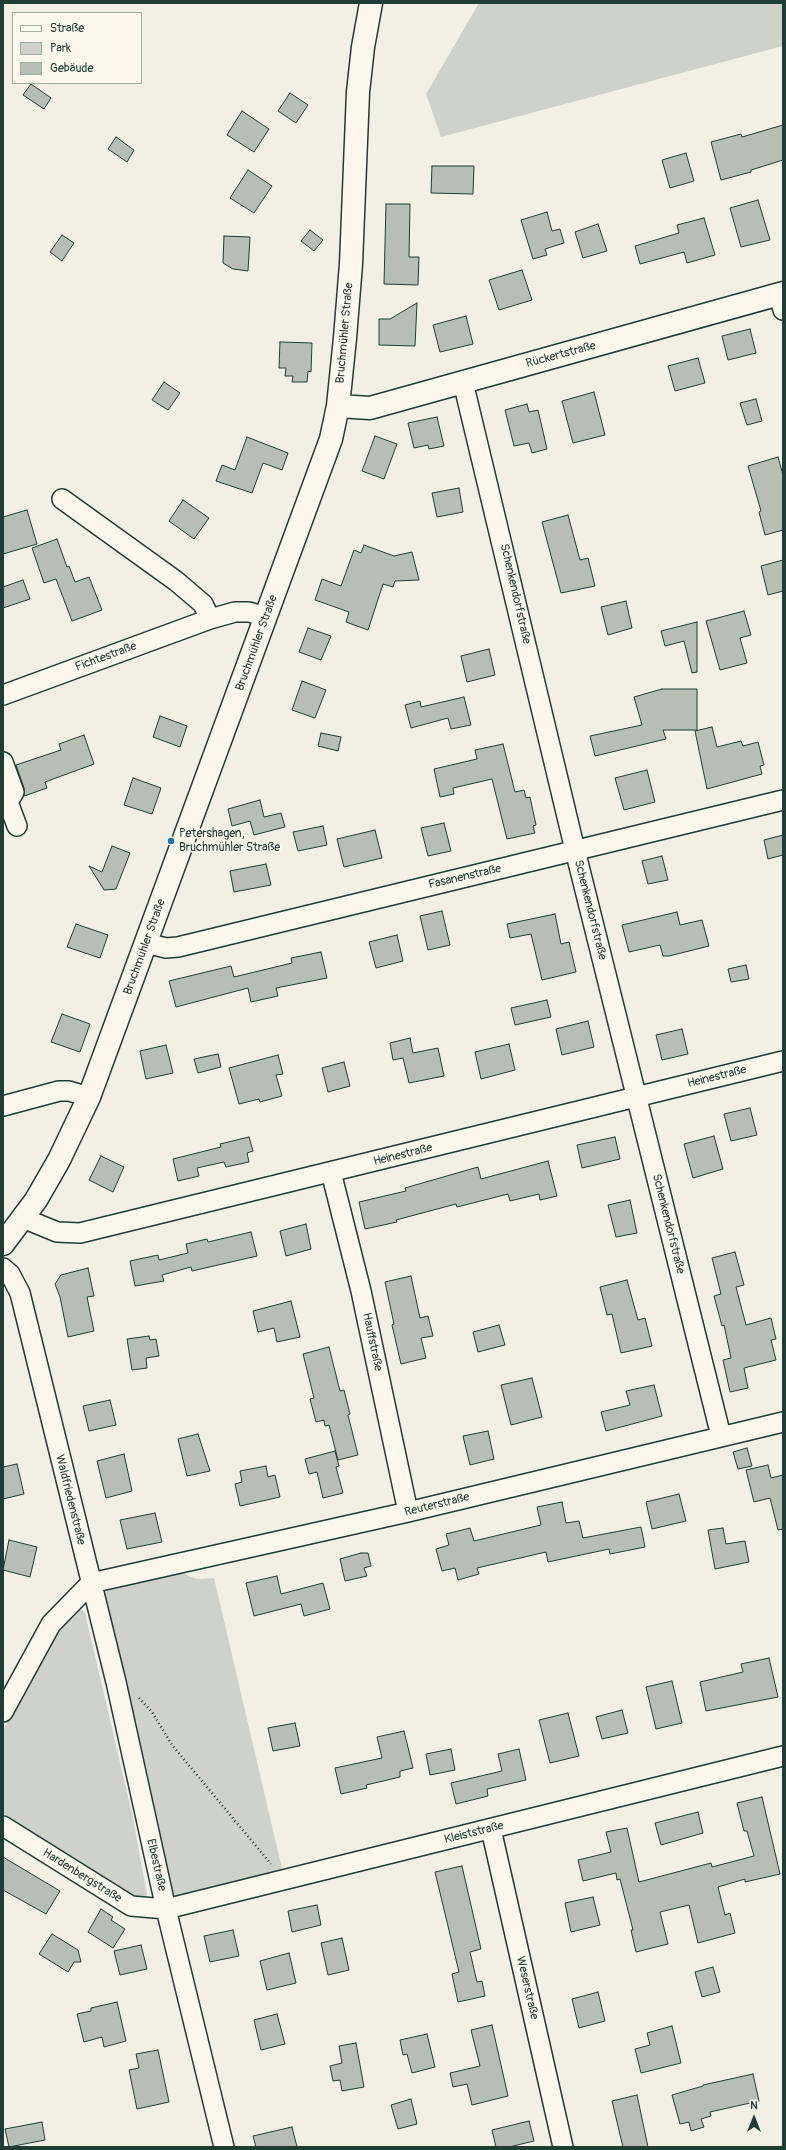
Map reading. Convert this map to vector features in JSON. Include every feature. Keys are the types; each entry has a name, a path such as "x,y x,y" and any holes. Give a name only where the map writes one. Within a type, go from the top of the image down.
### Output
{"street":[{"name":"Bruchmühler Straße","path":"3,1244 23,1218 60,1160 89,1097 331,439 338,406 351,264 358,92 363,47 371,3"},
{"name":"Rückertstraße","path":"338,406 370,408 463,382 782,299"},
{"name":"Schenkendorfstraße","path":"463,382 575,850 721,1436"},
{"path":"62,499 176,581 203,604 210,619"},
{"name":"Fichtestraße","path":"3,695 210,619 235,612 249,612 266,617"},
{"path":"3,762 14,792 8,802 16,826"},
{"name":"Fasanenstraße","path":"146,943 166,948 178,947 783,800"},
{"name":"Heinestraße","path":"23,1218 57,1232 80,1233 637,1098 783,1061"},
{"path":"3,1106 59,1091 69,1091 89,1097"},
{"name":"Hauffstraße","path":"331,1172 361,1291 408,1512"},
{"name":"Waldfriedenstraße","path":"3,1268 10,1274 20,1293 91,1583"},
{"name":"Reuterstraße","path":"91,1583 408,1512 783,1422"},
{"path":"3,1712 51,1624 91,1583"},
{"name":"Elbestraße","path":"91,1583 116,1682 166,1910 224,2147"},
{"name":"Kleiststraße","path":"166,1910 284,1879 783,1756"},
{"name":"Hardenbergstraße","path":"3,1826 131,1906 166,1910"},
{"name":"Weserstraße","path":"490,1829 564,2147"}],"path":[{"path":"138,1697 152,1712 172,1745 284,1879"}],"green space":[{"path":"479,3 783,3 783,46 441,137 426,94"},
{"path":"180,1569 188,1576 198,1579 214,1578 283,1873 186,1897 177,1896 172,1892 103,1591 106,1587"},
{"path":"79,1606 85,1613 133,1818 147,1895 142,1898 133,1897 57,1850 3,1813 3,1730 67,1617"}],"building":[{"path":"31,84 51,98 44,109 23,95"},
{"path":"290,93 308,105 296,123 278,111"},
{"path":"242,111 269,129 254,152 227,135"},
{"path":"783,125 783,160 751,170 751,172 721,180 711,142 741,134 742,137"},
{"path":"116,137 134,150 127,162 108,149"},
{"path":"686,153 694,181 670,188 662,160"},
{"path":"432,166 474,166 473,194 431,193"},
{"path":"248,170 272,186 254,213 230,198"},
{"path":"758,200 770,240 741,247 730,208"},
{"path":"386,204 410,204 409,257 419,257 418,285 384,284"},
{"path":"547,212 552,231 560,229 564,243 545,249 547,255 533,259 521,220"},
{"path":"704,218 715,255 687,263 684,252 640,264 635,246 679,233 677,225"},
{"path":"598,224 607,251 583,258 575,232"},
{"path":"310,230 323,240 314,251 301,241"},
{"path":"62,235 74,243 62,261 50,252"},
{"path":"224,236 250,237 248,271 233,269 223,263"},
{"path":"522,270 532,300 499,310 489,280"},
{"path":"417,303 415,346 379,345 379,319 390,319"},
{"path":"466,316 473,344 440,352 433,325"},
{"path":"750,329 756,353 728,360 722,336"},
{"path":"280,342 312,343 311,372 308,371 307,382 292,382 293,376 285,376 286,368 279,368"},
{"path":"698,358 705,383 675,391 668,366"},
{"path":"164,382 180,393 168,410 152,400"},
{"path":"594,392 605,435 573,443 562,401"},
{"path":"756,399 762,421 747,425 740,403"},
{"path":"527,404 529,412 538,410 547,449 532,453 529,443 514,446 505,410"},
{"path":"437,417 444,446 429,449 428,445 414,448 408,423"},
{"path":"375,436 397,444 384,479 362,471"},
{"path":"247,437 288,453 282,470 263,463 252,493 216,481 222,465 235,470"},
{"path":"778,457 783,475 783,530 765,535 759,512 761,511 748,466"},
{"path":"459,488 463,512 437,517 432,493"},
{"path":"183,500 209,518 194,539 169,521"},
{"path":"27,510 37,544 3,554 3,517"},
{"path":"568,515 580,560 588,558 595,586 561,593 542,522"},
{"path":"57,539 67,567 69,566 75,582 89,577 102,610 72,621 56,579 44,583 32,548"},
{"path":"364,545 394,556 412,552 419,580 395,581 393,587 383,584 368,630 346,622 349,612 315,600 322,579 341,586 354,550 361,553"},
{"path":"783,560 783,591 768,595 761,566"},
{"path":"23,580 30,599 3,608 3,587"},
{"path":"626,601 632,628 608,635 601,607"},
{"path":"744,611 751,635 740,638 747,663 720,670 706,621"},
{"path":"697,622 697,672 692,673 684,641 665,646 661,631"},
{"path":"308,628 331,636 321,660 299,652"},
{"path":"489,649 495,675 467,682 461,656"},
{"path":"302,681 326,690 315,718 292,710"},
{"path":"662,689 697,689 697,730 663,730 666,739 595,756 590,736 642,725 634,697"},
{"path":"464,697 471,725 451,729 448,718 411,728 405,705 420,701 421,707"},
{"path":"160,716 187,726 180,747 153,737"},
{"path":"712,727 717,747 741,741 743,746 758,742 764,765 760,766 762,774 707,789 695,731"},
{"path":"321,733 341,737 338,751 318,746"},
{"path":"84,735 94,764 45,782 47,788 24,796 24,788 16,765 61,750 59,744"},
{"path":"503,744 515,792 524,790 526,798 530,797 536,825 533,826 535,833 507,839 492,779 453,788 454,794 440,797 434,769 477,759 475,750"},
{"path":"647,770 655,802 624,810 615,778"},
{"path":"133,778 161,788 152,814 124,805"},
{"path":"260,800 264,817 281,813 285,827 254,835 250,821 232,826 228,809"},
{"path":"444,823 451,851 428,856 421,828"},
{"path":"323,826 327,845 298,851 293,832"},
{"path":"375,830 382,858 344,867 337,839"},
{"path":"783,835 783,855 768,859 764,840"},
{"path":"112,846 130,853 116,889 104,890 89,866 102,872"},
{"path":"662,856 668,880 648,884 642,861"},
{"path":"266,864 271,885 234,892 230,871"},
{"path":"442,911 450,945 428,950 420,916"},
{"path":"677,912 680,925 702,920 709,946 669,956 663,956 660,945 629,952 622,925"},
{"path":"555,914 561,944 569,942 576,972 542,980 531,934 510,938 507,924"},
{"path":"76,924 108,935 100,958 67,947"},
{"path":"397,935 403,961 376,968 369,942"},
{"path":"321,952 327,978 276,988 278,996 251,1002 248,988 176,1007 169,981 231,966 234,977 292,963 291,958"},
{"path":"746,965 749,979 731,982 728,969"},
{"path":"547,1000 551,1017 515,1025 511,1008"},
{"path":"62,1014 90,1024 80,1052 51,1042"},
{"path":"588,1021 594,1047 562,1055 556,1029"},
{"path":"682,1029 688,1054 662,1060 656,1035"},
{"path":"410,1038 413,1053 438,1048 444,1076 409,1083 403,1058 393,1060 390,1043"},
{"path":"509,1044 515,1070 481,1079 475,1052"},
{"path":"166,1045 173,1073 146,1079 140,1051"},
{"path":"218,1054 221,1067 198,1073 194,1059"},
{"path":"278,1055 283,1074 276,1075 282,1096 260,1102 259,1099 239,1104 229,1068"},
{"path":"344,1062 350,1086 328,1092 322,1068"},
{"path":"750,1108 757,1135 731,1141 724,1114"},
{"path":"714,1136 723,1169 693,1178 684,1144"},
{"path":"249,1137 253,1151 247,1153 249,1162 226,1167 224,1162 197,1168 199,1176 178,1181 173,1159 221,1147 220,1144"},
{"path":"615,1137 620,1159 582,1168 577,1145"},
{"path":"101,1156 124,1167 113,1192 89,1180"},
{"path":"548,1161 557,1196 540,1200 539,1194 510,1201 508,1194 457,1207 456,1204 396,1220 397,1222 365,1229 359,1202 406,1191 405,1188 478,1167 481,1179"},
{"path":"630,1200 637,1233 616,1237 608,1205"},
{"path":"306,1224 311,1249 286,1256 280,1231"},
{"path":"251,1232 257,1256 192,1271 191,1267 162,1275 164,1281 135,1286 130,1261 158,1255 159,1260 188,1253 186,1244 207,1239 208,1242"},
{"path":"735,1252 744,1285 736,1287 746,1325 771,1318 776,1339 771,1340 776,1360 744,1368 748,1388 730,1392 723,1360 731,1358 724,1325 722,1326 714,1296 721,1294 712,1258"},
{"path":"88,1268 94,1296 87,1297 94,1331 68,1337 60,1297 55,1284 61,1275"},
{"path":"411,1276 420,1318 428,1316 433,1336 421,1338 426,1358 401,1364 392,1325 394,1324 385,1282"},
{"path":"627,1280 638,1320 645,1318 652,1346 621,1353 612,1314 607,1315 600,1287"},
{"path":"291,1301 300,1337 277,1342 274,1328 258,1332 253,1311"},
{"path":"499,1325 505,1345 478,1352 473,1332"},
{"path":"149,1336 150,1340 156,1339 159,1356 146,1358 147,1368 132,1370 127,1339"},
{"path":"329,1347 340,1391 344,1390 350,1414 348,1415 358,1455 338,1460 329,1425 325,1426 324,1420 316,1422 310,1399 314,1398 303,1354"},
{"path":"532,1378 542,1417 511,1425 501,1385"},
{"path":"654,1385 662,1416 606,1431 601,1412 630,1405 626,1391"},
{"path":"110,1400 116,1425 89,1431 83,1406"},
{"path":"488,1431 494,1459 470,1465 463,1436"},
{"path":"198,1434 210,1471 187,1476 178,1439"},
{"path":"747,1448 752,1466 738,1469 733,1452"},
{"path":"335,1451 339,1466 336,1467 343,1493 323,1498 317,1472 309,1474 305,1459"},
{"path":"124,1454 132,1491 106,1498 97,1461"},
{"path":"17,1464 24,1494 3,1499 3,1467"},
{"path":"768,1465 771,1478 783,1475 783,1529 778,1530 770,1498 754,1502 746,1470"},
{"path":"266,1466 268,1477 275,1475 280,1497 240,1506 235,1484 242,1482 240,1471"},
{"path":"679,1494 686,1521 652,1529 646,1502"},
{"path":"562,1502 566,1523 579,1521 583,1538 641,1527 645,1547 610,1554 609,1549 548,1562 546,1552 477,1568 479,1574 458,1580 455,1568 442,1571 436,1549 449,1545 446,1534 470,1528 474,1541 541,1525 537,1507"},
{"path":"155,1513 162,1542 127,1549 120,1520"},
{"path":"723,1528 726,1544 745,1541 749,1562 715,1569 708,1530"},
{"path":"9,1540 37,1547 30,1577 3,1570"},
{"path":"361,1553 368,1553 371,1566 364,1568 367,1576 345,1581 340,1559"},
{"path":"277,1576 281,1594 323,1583 330,1609 304,1616 301,1604 254,1616 246,1583"},
{"path":"769,1658 778,1697 706,1711 700,1682 743,1672 741,1664"},
{"path":"672,1681 682,1723 656,1729 646,1687"},
{"path":"622,1710 628,1733 602,1739 596,1717"},
{"path":"568,1713 579,1756 550,1763 539,1720"},
{"path":"295,1723 300,1746 273,1751 268,1728"},
{"path":"404,1731 413,1768 400,1771 400,1777 366,1785 367,1788 341,1794 335,1768 382,1758 377,1737"},
{"path":"451,1749 455,1770 430,1775 426,1754"},
{"path":"519,1749 526,1780 487,1789 488,1796 456,1804 451,1783 502,1771 498,1754"},
{"path":"762,1797 780,1874 745,1882 745,1879 718,1887 725,1915 730,1913 735,1933 698,1943 689,1905 660,1912 668,1944 636,1952 631,1930 633,1930 620,1879 617,1880 616,1873 583,1881 578,1860 611,1852 606,1832 627,1828 639,1882 711,1863 712,1867 754,1856 747,1831 744,1831 737,1803"},
{"path":"698,1812 703,1833 661,1845 655,1823"},
{"path":"3,1857 60,1891 46,1914 3,1890"},
{"path":"462,1866 481,1949 470,1952 477,1982 482,1981 485,1996 458,2002 452,1974 459,1972 435,1872"},
{"path":"593,1897 600,1925 571,1932 565,1903"},
{"path":"317,1905 321,1925 292,1932 288,1911"},
{"path":"101,1909 113,1917 111,1920 125,1929 113,1948 88,1932"},
{"path":"233,1930 239,1956 210,1962 204,1936"},
{"path":"52,1934 78,1950 81,1962 74,1962 68,1972 39,1954"},
{"path":"342,1938 349,1970 328,1975 321,1943"},
{"path":"141,1945 147,1969 120,1975 114,1951"},
{"path":"289,1953 296,1983 267,1990 260,1961"},
{"path":"713,1967 720,1992 702,1997 695,1972"},
{"path":"598,1992 605,2021 579,2028 572,1999"},
{"path":"117,2002 126,2041 104,2047 102,2037 84,2042 77,2014 91,2011 91,2008"},
{"path":"277,2014 285,2044 261,2050 254,2020"},
{"path":"492,2025 508,2096 472,2105 467,2084 453,2087 450,2073 480,2066 471,2030"},
{"path":"672,2026 681,2063 641,2073 635,2049 650,2045 647,2033"},
{"path":"427,2034 435,2067 412,2073 407,2054 403,2055 400,2040"},
{"path":"356,2043 364,2087 342,2091 340,2080 333,2081 330,2066 342,2063 339,2046"},
{"path":"158,2050 169,2102 137,2109 129,2070 139,2068 136,2054"},
{"path":"753,2074 759,2101 710,2112 711,2116 701,2119 704,2127 691,2131 689,2122 680,2124 672,2095 703,2085"},
{"path":"637,2095 648,2147 623,2147 612,2101"},
{"path":"411,2099 417,2124 398,2129 391,2105"},
{"path":"529,2121 534,2141 509,2147 496,2147 492,2130"},
{"path":"42,2122 45,2140 9,2147 5,2129"},
{"path":"292,2127 297,2147 256,2147 253,2136"}],"place":[{"name":"Petershagen, Bruchmühler Straße","path":"171,841"}]}
